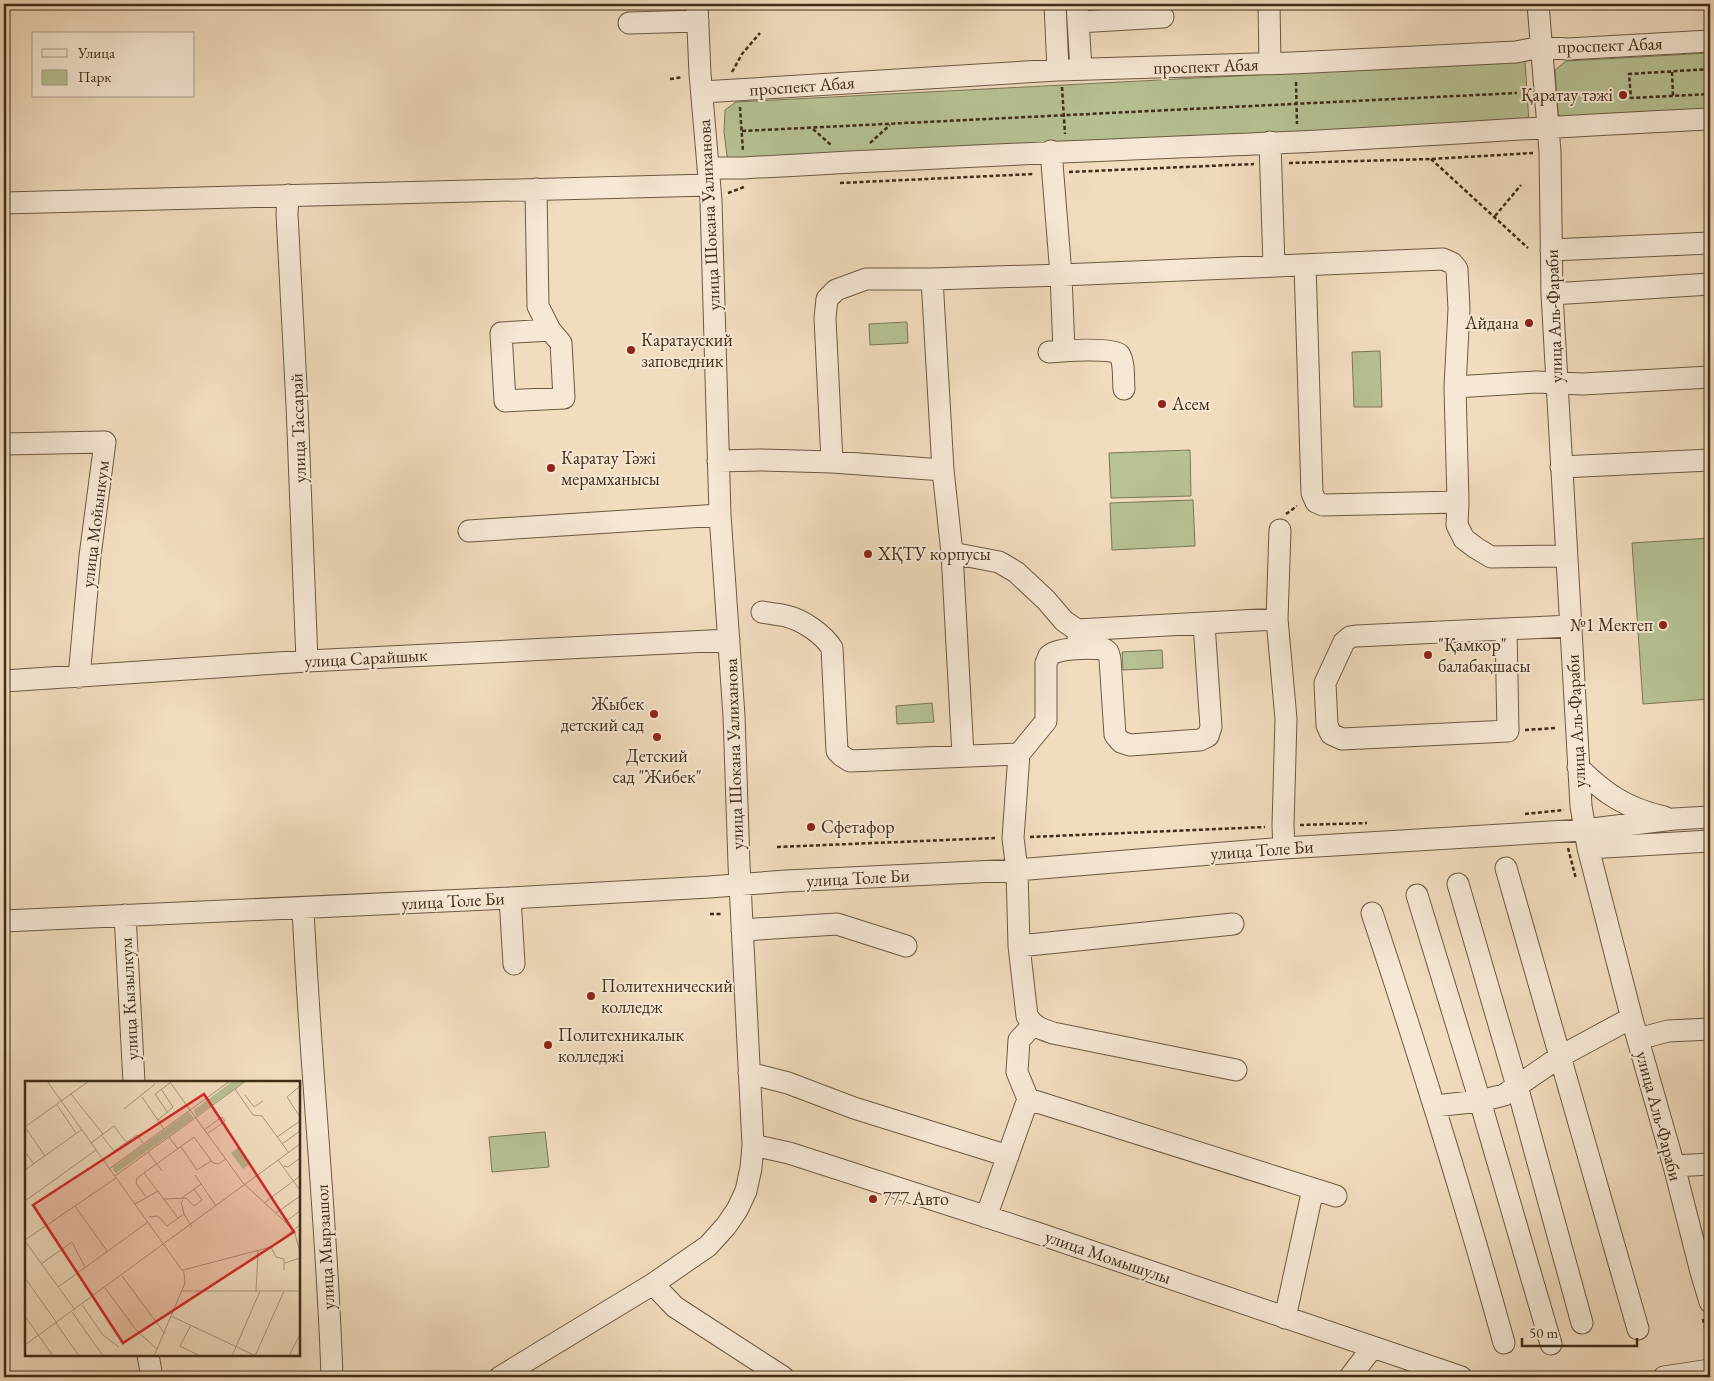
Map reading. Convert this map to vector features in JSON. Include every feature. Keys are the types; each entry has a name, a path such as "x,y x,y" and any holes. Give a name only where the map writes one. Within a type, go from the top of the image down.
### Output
{"street":[{"path":"1055,4 1060,78"},
{"path":"1269,4 1270,64"},
{"name":"улица Аль-Фараби","path":"1538,4 1550,152 1552,294 1556,383 1581,806 1586,839 1635,1029 1706,1272 1710,1302"},
{"path":"629,23 698,12"},
{"name":"улица Шокана Уалиханова","path":"500,1377 654,1284 708,1246 737,1210 746,1191 751,1168 749,1073 729,640 720,515 709,184 698,12"},
{"path":"1081,69 1077,13 1163,17"},
{"name":"проспект Абая","path":"702,92 736,80 1060,78 1081,69 1270,64 1516,52 1541,47 1568,49 1710,41"},
{"path":"4,203 709,184 749,177 1058,146 1271,153 1571,125 1710,119"},
{"path":"1058,146 1053,173 1061,275 1057,352 1113,350 1117,352 1121,356 1124,389"},
{"path":"1271,153 1274,266"},
{"path":"536,189 538,306 550,330"},
{"name":"улица Тассарай","path":"288,195 287,214 307,661"},
{"path":"1551,250 1710,243"},
{"path":"832,462 825,318 827,299 836,290 866,279 1061,275 1443,259 1452,263 1457,269 1459,310 1455,386 1457,525 1464,539 1491,557 1566,556"},
{"path":"1304,265 1312,493 1316,502 1323,505 1458,502"},
{"path":"932,279 943,470 952,553 963,755"},
{"path":"1552,294 1710,284"},
{"path":"1455,386 1583,384 1710,377"},
{"name":"улица Мойынкум","path":"4,444 105,442 90,556 79,677"},
{"path":"1561,467 1710,460"},
{"path":"718,461 832,462 943,470"},
{"path":"469,531 720,515"},
{"path":"1280,530 1277,620 1286,718 1284,848"},
{"path":"952,553 999,562 1016,572 1046,600 1078,639 1108,652 1115,735 1121,742 1130,746 1200,740 1208,736 1211,727 1204,624"},
{"path":"762,612 787,616 800,622 819,634 832,648 837,750 845,759 850,761 1019,754"},
{"path":"1236,1070 1053,1033 1033,1025 1028,1016 1019,946 1017,878 1013,838 1019,754 1046,722 1046,663 1049,656 1078,639 1204,624 1277,620"},
{"path":"1506,629 1508,731 1342,739 1331,734 1327,725 1325,683 1344,642 1350,637 1506,629 1570,626"},
{"name":"улица Сарайшык","path":"4,681 307,661 729,640"},
{"path":"1578,767 1598,787 1620,801 1643,812 1674,819"},
{"name":"улица Толе Би","path":"4,921 510,898 786,881 1017,878 1284,848 1586,839 1674,819 1710,817"},
{"path":"1586,839 1710,841"},
{"path":"1506,868 1638,1329"},
{"path":"1458,884 1517,1086 1582,1323"},
{"path":"1417,894 1551,1344"},
{"path":"510,898 514,964"},
{"name":"улица Мырзашол","path":"302,908 332,1377"},
{"path":"1372,912 1435,1106 1475,1238 1504,1343"},
{"name":"улица Кызылкум","path":"125,915 134,1081"},
{"path":"742,930 837,924 906,946"},
{"path":"1019,946 1233,924"},
{"path":"1435,1106 1480,1101 1504,1094 1561,1056 1622,1023 1635,1029 1668,1031 1710,1029"},
{"path":"1033,1025 1019,1040 1017,1072 1022,1089 1028,1099 1336,1196"},
{"path":"749,1073 788,1083 1005,1165"},
{"path":"986,1218 1028,1099"},
{"name":"улица Момышулы","path":"752,1145 789,1152 986,1218 1037,1233 1461,1377"},
{"path":"1674,1166 1710,1164"},
{"path":"1285,1318 1313,1189"},
{"path":"654,1284 675,1307 783,1377"},
{"path":"1350,1377 1372,1348"},
{"path":"148,1356 152,1377"},
{"path":"1664,1377 1710,1370"}],"path":[{"path":"709,184 744,187 749,177 736,80 742,54 760,33"},
{"path":"1710,69 1629,74 1631,98 1710,94"},
{"path":"1672,72 1673,96"},
{"path":"1058,146 1064,116 1060,78"},
{"path":"1296,80 1297,128"},
{"path":"742,131 1517,93"},
{"path":"869,145 890,124"},
{"path":"812,128 834,147"},
{"path":"831,183 1053,173 1271,153 1431,158 1537,152"},
{"path":"1431,158 1528,248"},
{"path":"1495,216 1520,185"},
{"path":"1280,530 1284,516 1295,506 1316,502"},
{"path":"1508,731 1556,728"},
{"path":"1523,814 1563,810 1581,806"},
{"path":"777,848 1368,823"},
{"path":"658,1370 663,1377"}],"green space":[{"path":"1710,53 1710,118 1571,125 1558,115 1555,70 1566,61"},
{"path":"1525,61 1529,123 741,167 727,156 724,132 725,110 736,102"},
{"path":"907,322 908,343 870,345 869,324"},
{"path":"1380,351 1382,407 1354,407 1352,352"},
{"path":"1190,450 1191,496 1111,498 1109,453"},
{"path":"1193,500 1195,546 1112,550 1110,503"},
{"path":"1710,538 1710,699 1643,704 1632,543"},
{"path":"1162,650 1163,668 1123,670 1122,652"},
{"path":"932,703 934,722 897,724 896,706"},
{"path":"545,1132 549,1167 492,1172 489,1137"}],"place":[{"name":"Қаратау тәжі","path":"1623,95"},
{"name":"Айдана","path":"1529,323"},
{"name":"Каратауский заповедник","path":"631,350"},
{"name":"Асем","path":"1162,404"},
{"name":"Каратау Тәжі мерамханысы","path":"551,468"},
{"name":"ХҚТУ корпусы","path":"868,554"},
{"name":"№1 Мектеп","path":"1663,625"},
{"name":"\"Қамкор\" балабақшасы","path":"1428,655"},
{"name":"Жыбек детский сад","path":"654,714"},
{"name":"Детский сад \"Жибек\"","path":"657,737"},
{"name":"Сфетафор","path":"811,827"},
{"name":"Политехнический колледж","path":"591,996"},
{"name":"Политехникалык колледжі","path":"548,1045"},
{"name":"777 Авто","path":"873,1199"}]}
